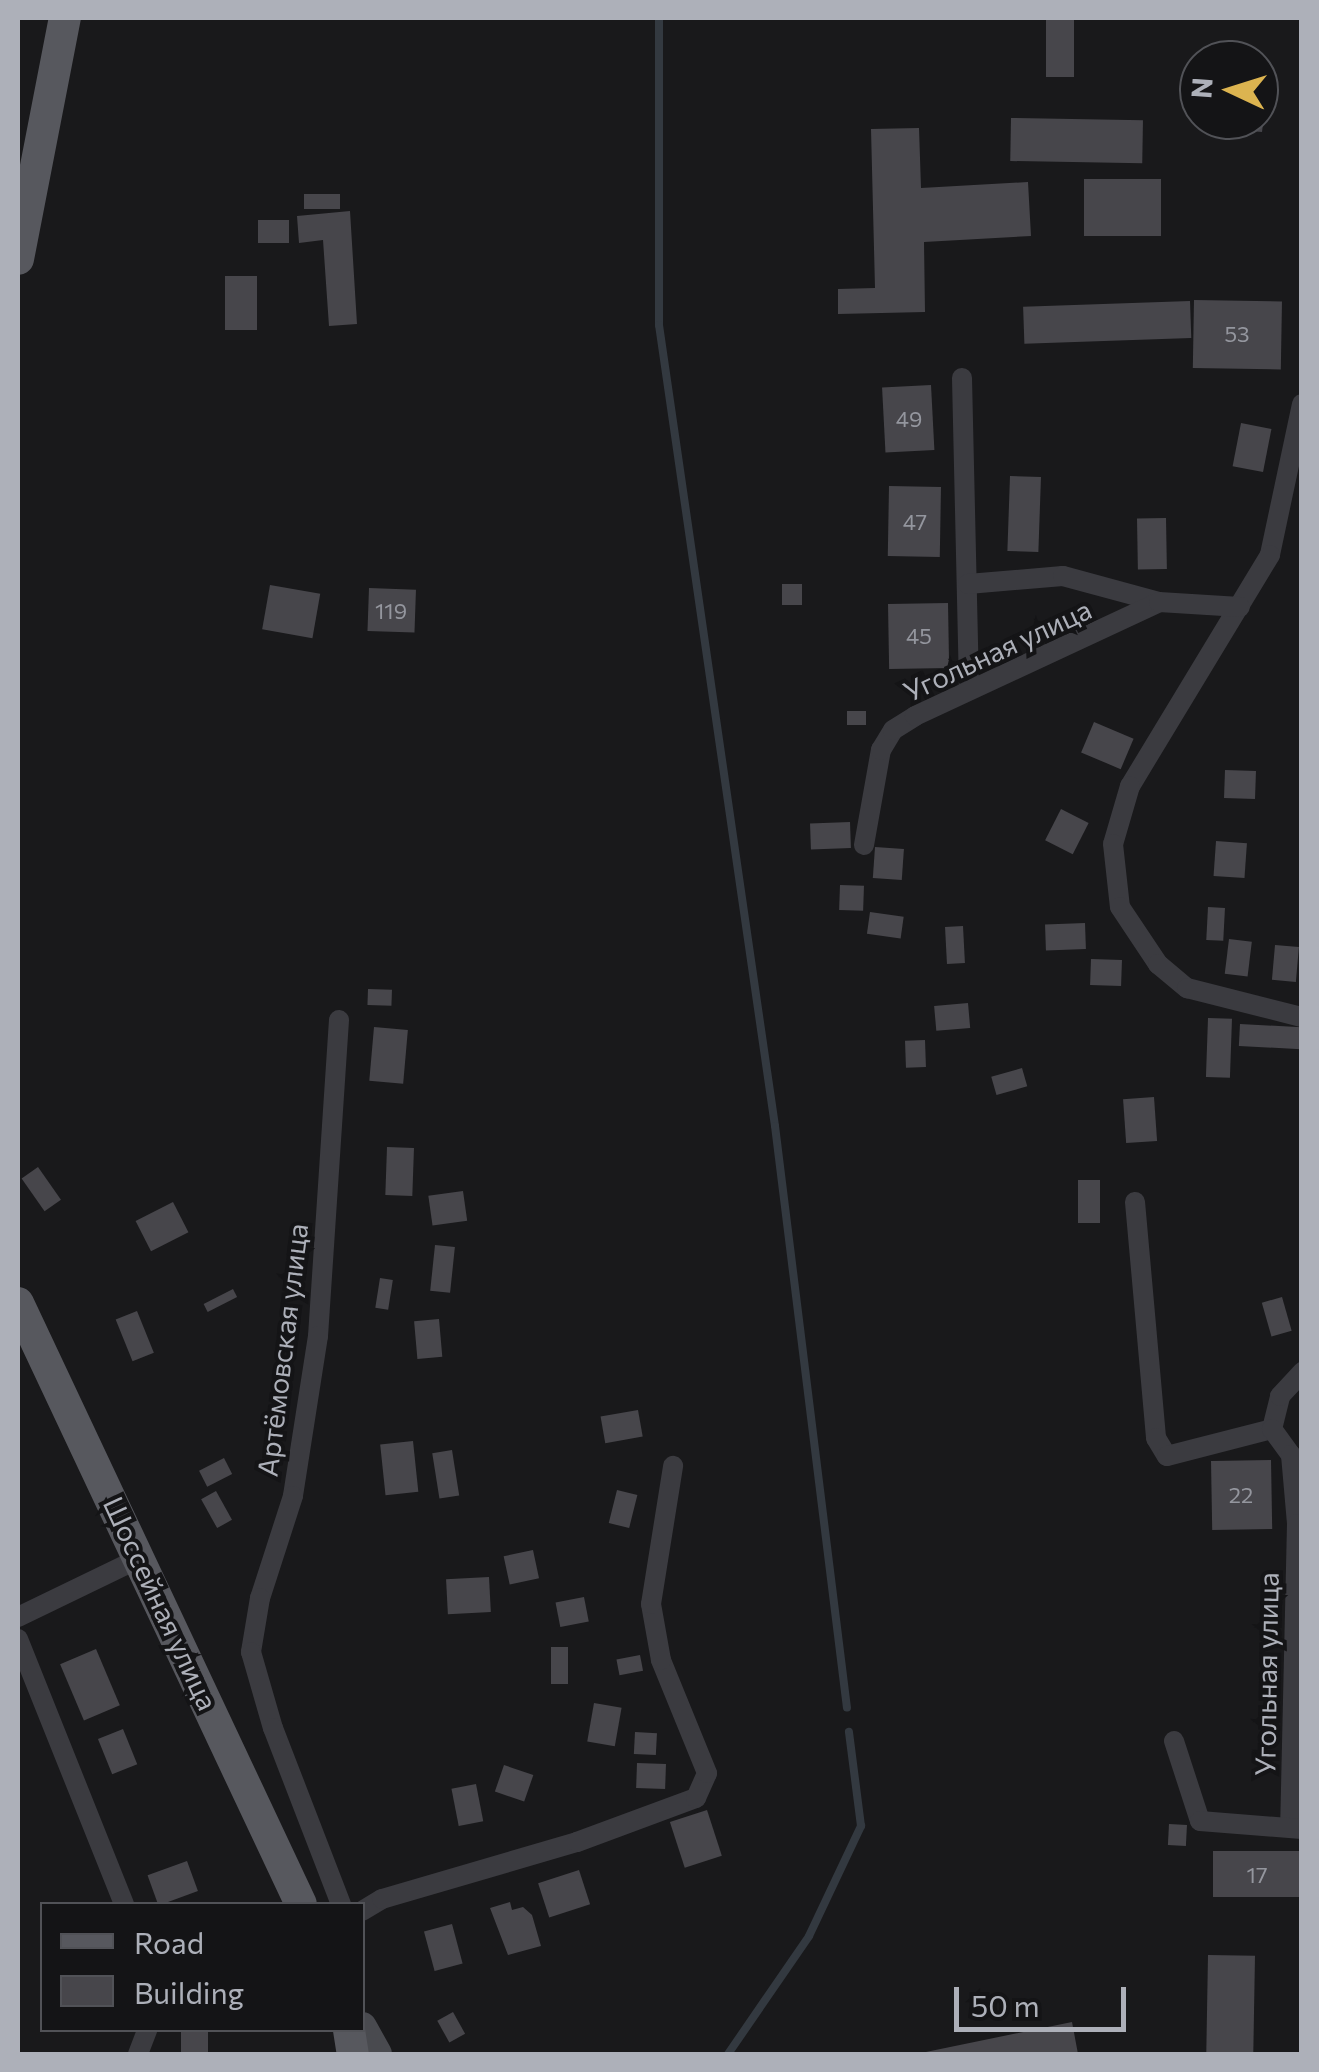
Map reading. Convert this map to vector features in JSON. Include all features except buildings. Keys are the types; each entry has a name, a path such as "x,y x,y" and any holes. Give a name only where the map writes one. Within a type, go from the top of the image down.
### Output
{"main road":[{"path":"18,259 65,18"},
{"name":"Шоссейная улица","path":"18,1303 300,1902"},
{"path":"365,2032 377,2054"}],"street":[{"path":"962,378 969,690"},
{"path":"1302,404 1279,526 1240,607 1130,786 1112,844 1113,877 1120,908 1158,964 1187,988 1302,1017"},
{"path":"968,584 1063,576 1159,602"},
{"name":"Угольная улица","path":"864,844 874,769 894,730 969,690 1159,602 1240,607"},
{"name":"Артёмовская улица","path":"340,1020 318,1336 293,1496 251,1652 340,1902"},
{"path":"1135,1202 1156,1438 1167,1456 1272,1429 1280,1396 1302,1372"},
{"name":"Угольная улица","path":"1272,1429 1291,1455 1299,1524 1296,1827"},
{"path":"365,1909 382,1899 576,1842 696,1798 706,1772 668,1678 651,1604 673,1466"},
{"path":"18,1616 140,1558"},
{"path":"18,1639 123,1902"},
{"path":"1174,1741 1200,1821 1296,1827"}],"waterway":[{"path":"659,18 659,325 775,1126 847,1708"},
{"path":"728,2054 809,1936 861,1826 849,1732"}]}
